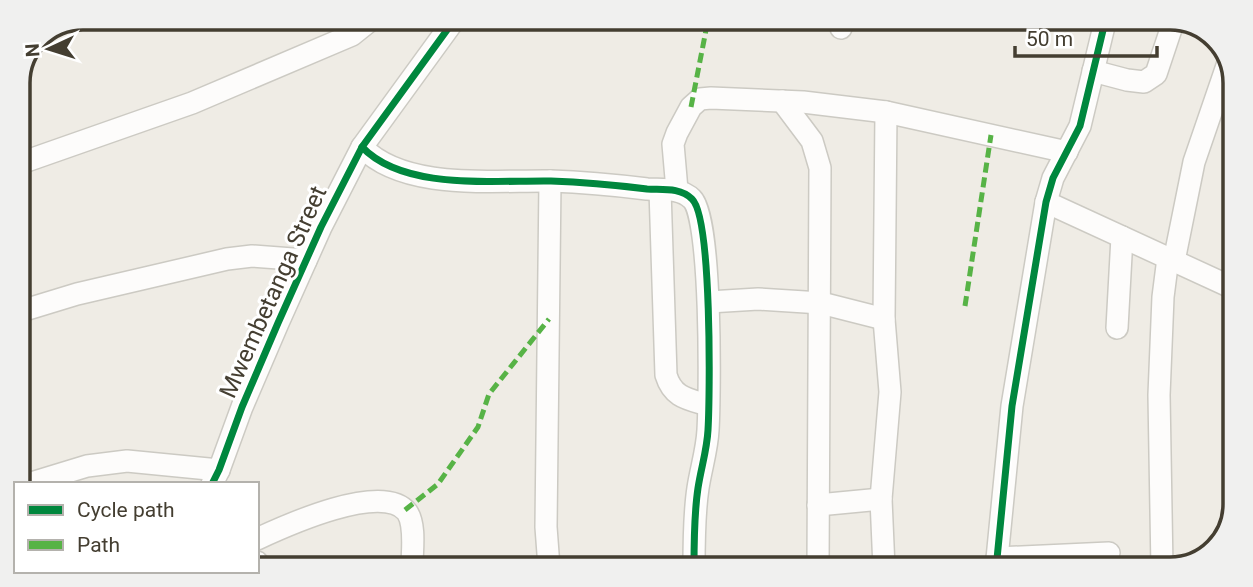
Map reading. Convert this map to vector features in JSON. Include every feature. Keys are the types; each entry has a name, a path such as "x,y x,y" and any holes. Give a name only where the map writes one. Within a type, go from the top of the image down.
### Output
{"street":[{"path":"30,160 192,103 358,30"},
{"name":"Mwembetanga Street","path":"215,477 306,260 362,147 447,30"},
{"path":"998,557 1013,405 1046,202 1053,178 1080,127 1103,30"},
{"path":"1093,71 1144,82 1156,74 1171,30"},
{"path":"1162,557 1159,395 1163,296 1194,162 1223,78"},
{"path":"708,405 682,397 670,388 666,375 668,190 673,144 682,120 700,99 782,102 886,112 1067,152"},
{"path":"782,102 812,141 820,168 818,557"},
{"path":"884,557 881,499 890,392 884,319 886,112"},
{"path":"362,147 374,159 386,165 459,181 550,181 668,190 692,198 701,215 709,302 706,453 698,487 694,557"},
{"path":"548,557 550,181"},
{"path":"1046,202 1223,283"},
{"path":"1117,328 1122,237"},
{"path":"30,308 77,294 227,260 252,256 306,260"},
{"path":"709,302 758,299 821,303 884,319"},
{"path":"35,482 87,466 127,461 215,477"},
{"path":"818,505 881,499"},
{"path":"259,538 340,506 392,503 405,510 411,520 412,557"},
{"path":"1063,557 1110,552"}],"marked path":[{"path":"691,107 706,30"},
{"path":"965,306 991,135"},
{"path":"405,510 438,484 478,427 489,394 549,319"}],"cycle path":[{"path":"213,482 278,323 321,227 362,147 447,30"},
{"path":"997,557 1012,406 1046,202 1053,178 1080,126 1103,30"},
{"path":"362,147 380,161 401,171 425,177 599,184 671,190 692,199 699,213 703,238 709,347 708,430 697,498 694,557"}]}
